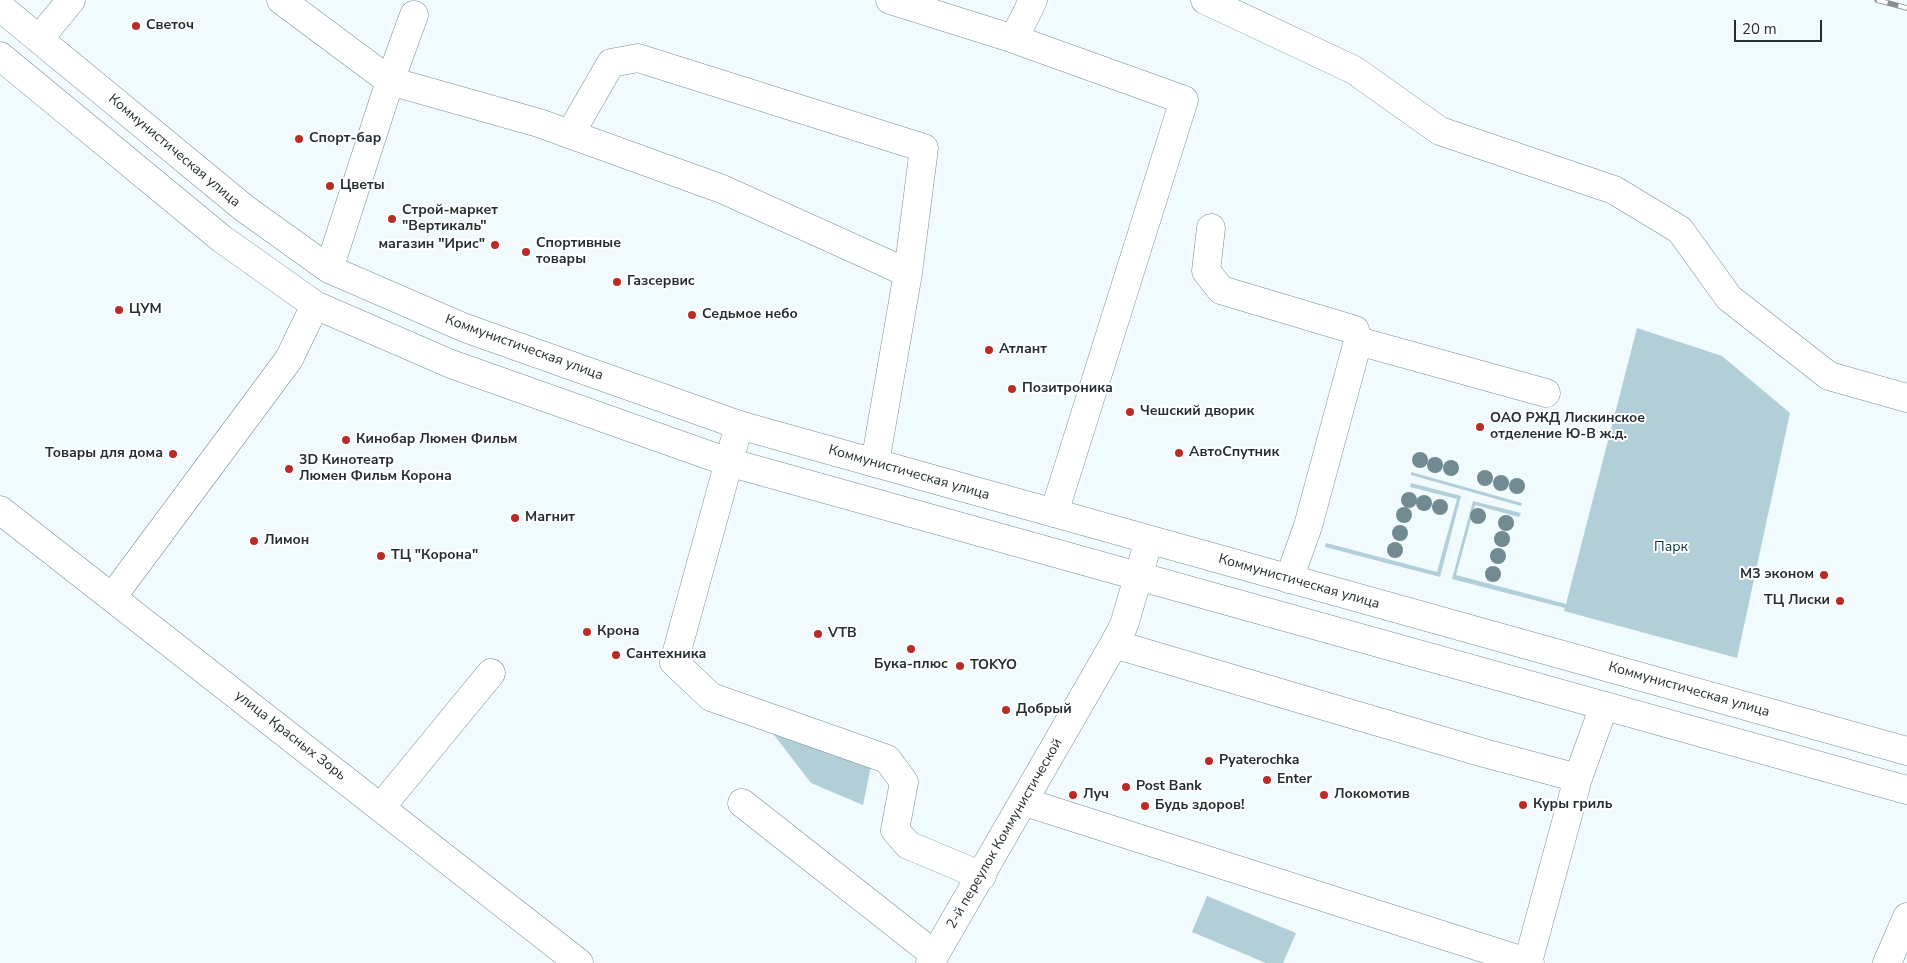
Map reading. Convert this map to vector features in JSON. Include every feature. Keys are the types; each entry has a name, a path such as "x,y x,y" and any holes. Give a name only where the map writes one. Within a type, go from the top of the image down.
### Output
{"main road":[{"path":"39,39 71,0"},
{"path":"281,0 390,81 539,123 722,189 908,273"},
{"path":"890,0 1014,39 1184,100 1054,513"},
{"path":"1014,39 1033,0"},
{"path":"1205,0 1354,70 1440,131 1614,190 1680,230 1729,298 1829,376 1907,398"},
{"name":"Коммунистическая улица","path":"0,7 244,208 329,269 465,328 739,425 1907,751"},
{"path":"329,269 390,81 414,15"},
{"path":"0,56 222,239 315,305 451,364 728,462 1907,790"},
{"path":"570,134 611,63 638,58 924,148 908,273 875,463"},
{"path":"1210,228 1206,271 1221,290 1355,330 1358,341 1308,526 1289,579"},
{"path":"113,596 289,359 315,305"},
{"path":"1358,341 1546,393"},
{"path":"739,425 674,662 711,697 887,759 904,782 895,830 908,845 982,876"},
{"name":"улица Красных Зорь","path":"0,510 113,596 579,963"},
{"name":"2-й переулок Коммунистической","path":"933,959 1025,802 1114,644 1124,624 1149,540"},
{"path":"1114,644 1484,753 1578,778"},
{"path":"381,807 492,672"},
{"path":"1025,802 1529,963 1578,778 1604,706"},
{"path":"742,802 933,959"},
{"path":"1887,963 1907,917"}],"green space":[{"name":"Парк","path":"1637,328 1722,356 1790,413 1737,658 1564,611 1565,608 1452,579 1473,501 1521,513 1519,517 1475,505 1456,575 1566,604"},
{"path":"1411,472 1522,503 1521,506 1411,475"},
{"path":"1411,483 1461,496 1440,577 1325,547 1326,543 1437,572 1457,499 1410,487"},
{"path":"768,727 872,761 863,805 811,783"},
{"path":"1207,896 1296,933 1283,963 1266,963 1192,932"}],"railway":[{"path":"1877,0 1907,8"}],"place":[{"name":"Светоч","path":"136,26"},
{"name":"Спорт-бар","path":"299,139"},
{"name":"Цветы","path":"330,186"},
{"name":"Строй-маркет \"Вертикаль\"","path":"392,219"},
{"name":"магазин \"Ирис\"","path":"495,245"},
{"name":"Спортивные товары","path":"526,252"},
{"name":"Газсервис","path":"617,282"},
{"name":"ЦУМ","path":"119,310"},
{"name":"Седьмое небо","path":"692,315"},
{"name":"Атлант","path":"989,350"},
{"name":"Позитроника","path":"1012,389"},
{"name":"Чешский дворик","path":"1130,412"},
{"name":"ОАО РЖД Лискинское отделение Ю-В ж.д.","path":"1480,427"},
{"name":"Кинобар Люмен Фильм","path":"346,440"},
{"name":"АвтоСпутник","path":"1179,453"},
{"name":"Товары для дома","path":"173,454"},
{"name":"3D Кинотеатр Люмен Фильм Корона","path":"289,469"},
{"name":"Магнит","path":"515,518"},
{"name":"Лимон","path":"254,541"},
{"name":"ТЦ \"Корона\"","path":"381,556"},
{"name":"М3 эконом","path":"1824,575"},
{"name":"ТЦ Лиски","path":"1840,601"},
{"name":"Крона","path":"587,632"},
{"name":"VTB","path":"818,634"},
{"name":"Бука-плюс","path":"911,649"},
{"name":"Сантехника","path":"616,655"},
{"name":"TOKYO","path":"960,666"},
{"name":"Добрый","path":"1006,710"},
{"name":"Pyaterochka","path":"1209,761"},
{"name":"Enter","path":"1267,780"},
{"name":"Post Bank","path":"1126,787"},
{"name":"Луч","path":"1073,795"},
{"name":"Локомотив","path":"1324,795"},
{"name":"Куры гриль","path":"1523,805"},
{"name":"Будь здоров!","path":"1145,806"}]}
